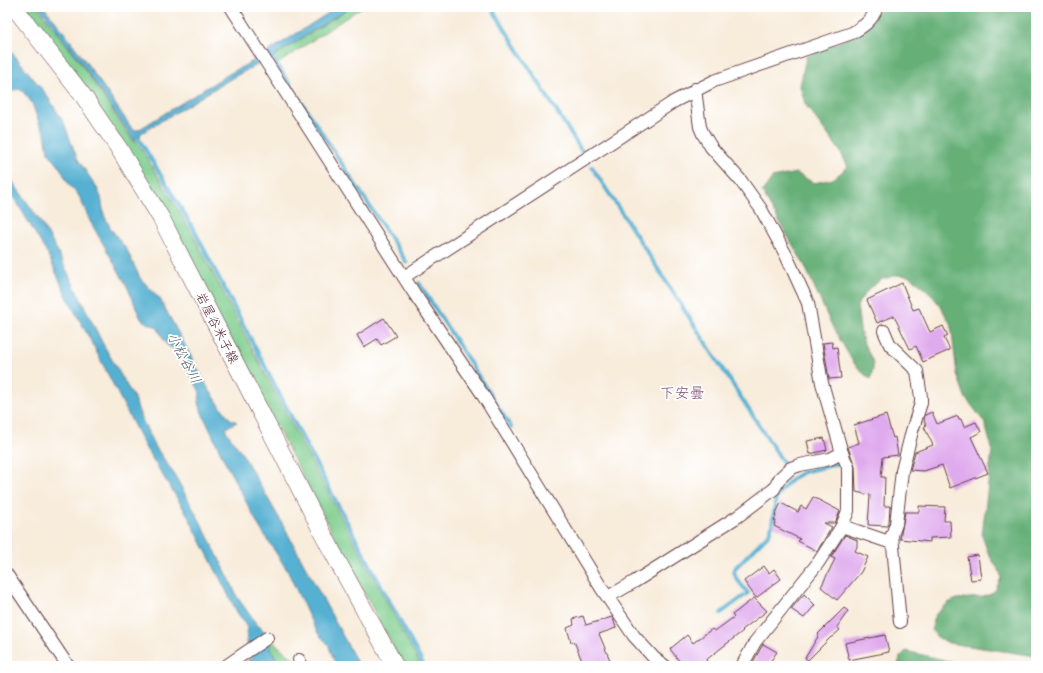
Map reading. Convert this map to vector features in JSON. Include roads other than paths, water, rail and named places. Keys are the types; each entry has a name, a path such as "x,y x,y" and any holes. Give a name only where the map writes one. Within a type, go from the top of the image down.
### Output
{"main road":[{"name":"岩屋谷米子線","path":"14,7 84,97 118,147 161,218 325,537 394,666"}],"street":[{"path":"231,7 404,277 481,392 608,597 634,636 654,658 665,666"},
{"path":"404,277 695,90 714,81 852,33 869,22 877,7"},
{"path":"695,90 700,127 703,134 711,147 741,181 761,210 786,255 808,302 822,384 842,453 848,467 848,511 842,526 818,563 755,642 742,666"},
{"path":"884,331 890,345 916,371 921,397 921,403 902,471 896,524 892,534 900,622"},
{"path":"608,597 737,517 774,488 780,478 791,468 830,459 842,453"},
{"path":"842,526 892,543"},
{"path":"7,575 68,666"},
{"path":"226,666 267,638"}],"water":[{"path":"39,7 44,7 90,67 133,130 138,130 227,75 255,60 338,7 350,7 277,54 232,78 140,134 141,136 134,140 80,61"},
{"path":"598,7 662,7 647,12 622,12"},
{"name":"小松谷川","path":"7,46 46,94 64,123 77,158 97,188 101,197 104,215 111,229 127,250 140,278 160,299 208,388 230,419 237,422 227,427 226,431 243,455 282,523 359,666 336,666 328,644 319,635 287,570 260,528 228,468 202,413 199,402 200,392 179,353 166,344 157,327 141,319 126,284 90,221 79,196 70,186 59,166 48,152 45,133 39,123 32,103 21,89 7,91"},
{"path":"7,174 39,219 54,245 103,344 134,398 153,443 174,474 200,521 237,597 255,622 266,633 265,635 279,666 268,666 264,658 251,666 240,666 253,657 246,639 248,629 237,612 187,514 145,447 68,299 48,255 19,206 7,189"}],"waterway":[{"path":"491,7 583,153"},
{"path":"270,54 407,263"},
{"path":"136,134 194,230 309,451 424,666"},
{"path":"592,167 786,467"},
{"path":"419,283 511,427"},
{"path":"721,613 748,593 736,578 734,571 736,567 769,534 772,525 776,498 784,486 804,472 838,463"}],"district":[{"name":"下安曇","path":"682,393"}]}
